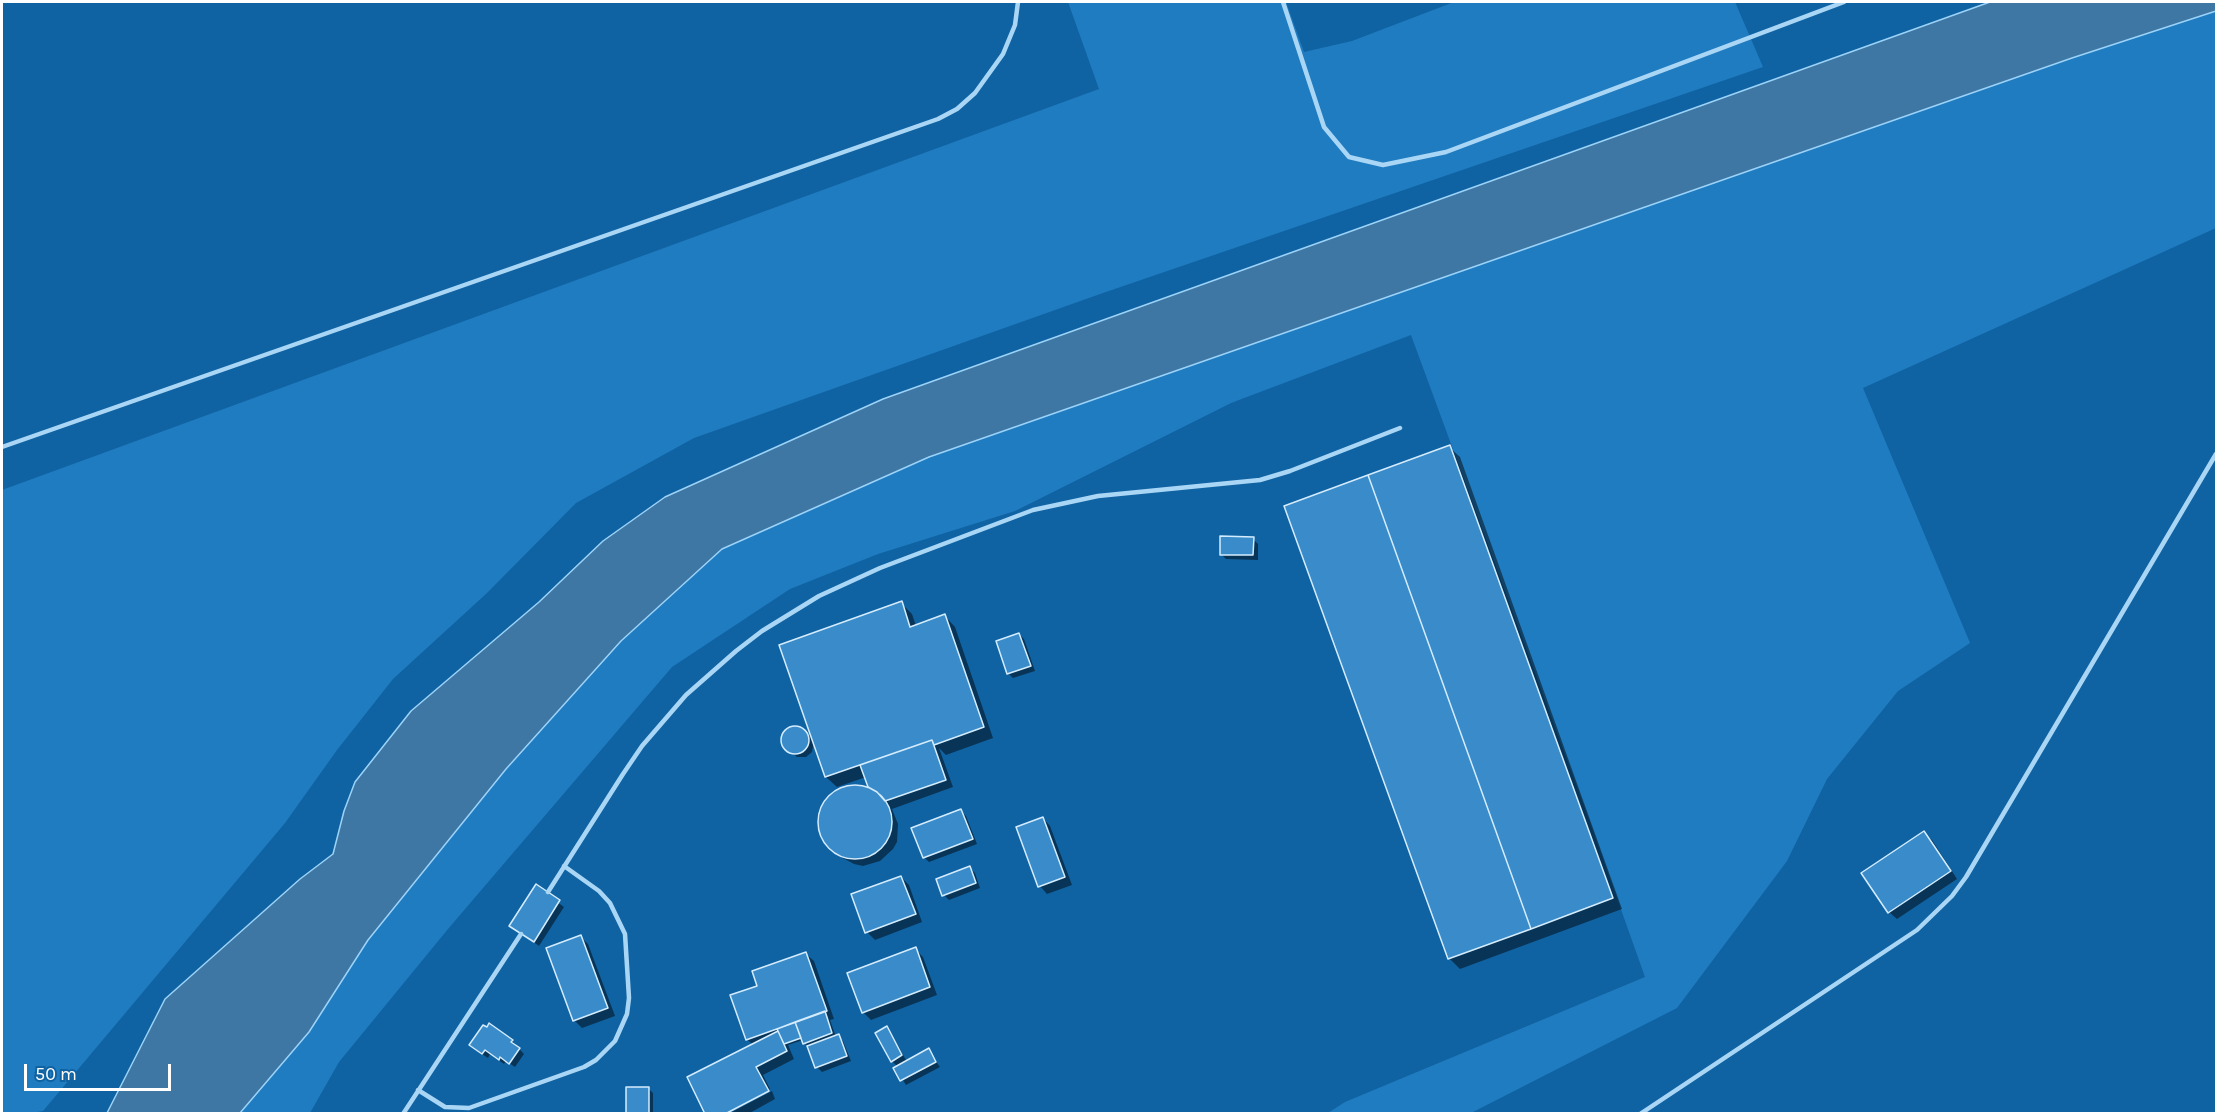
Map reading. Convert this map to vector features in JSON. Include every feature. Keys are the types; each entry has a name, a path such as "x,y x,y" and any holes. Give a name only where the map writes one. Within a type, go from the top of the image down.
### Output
{"lane":[{"path":"2,447 938,119 957,109 975,93 1003,54 1015,25 1018,2"},
{"path":"1282,2 1324,127 1349,158 1383,165 1446,152 1844,2"},
{"path":"548,892 623,774 649,738 686,695 744,644 790,612 819,596 880,568 1034,510 1098,496 1260,480 1290,471 1400,428"},
{"path":"1640,1113 1917,930 1952,896 1966,877 2217,454"},
{"path":"418,1090 445,1107 469,1108 585,1067 601,1056 615,1041 627,1014 629,998 625,934 610,903 599,891 564,866"},
{"path":"402,1113 521,934"}],"shaded area":[{"path":"1068,2 1286,2 1304,52 1352,41 1454,2 1735,2 1763,67 1103,293 694,438 576,503 487,593 393,679 337,750 285,823 43,1111 2,1114 2,490 1099,89"},
{"path":"1990,2 2216,2 2216,11 2072,58 929,457 722,549 621,641 506,769 368,940 309,1032 240,1113 107,1113 165,999 300,879 333,854 344,811 355,782 411,711 539,602 603,541 665,497 883,399"},
{"path":"2216,11 2216,228 1863,388 1970,643 1898,691 1827,779 1787,861 1677,1008 1471,1113 1328,1113 1345,1102 1645,977 1411,335 1231,403 1015,511 878,554 790,589 672,667 448,929 339,1062 310,1113 217,1114 413,885 506,769 621,641 722,549 929,457 2072,58"}],"building":[{"path":"1450,445 1613,898 1531,929 1368,475"},
{"path":"1368,475 1531,929 1448,959 1284,506"},
{"path":"1220,536 1254,537 1253,555 1220,555"},
{"path":"902,601 910,627 945,614 984,727 934,745 932,740 825,777 779,645"},
{"path":"1019,633 1031,666 1007,674 996,641"},
{"path":"795,726 805,730 809,740 805,750 795,754 785,750 781,740 785,730"},
{"path":"932,740 946,780 885,801 877,792 868,787 860,765"},
{"path":"855,785 869,788 881,796 889,808 892,822 889,836 881,848 869,856 855,859 841,856 829,848 821,836 818,822 821,808 829,796 841,788"},
{"path":"961,809 973,839 923,858 911,828"},
{"path":"1043,817 1065,877 1038,887 1016,827"},
{"path":"1924,831 1951,871 1888,913 1861,873"},
{"path":"970,866 976,883 942,896 936,879"},
{"path":"901,876 916,914 865,933 851,894"},
{"path":"536,884 560,900 534,942 509,926"},
{"path":"581,935 608,1008 573,1021 546,948"},
{"path":"916,947 930,987 862,1013 847,973"},
{"path":"806,952 827,1011 746,1040 730,995 757,986 752,971"},
{"path":"825,1011 832,1033 803,1044 795,1022"},
{"path":"795,1022 801,1038 784,1044 777,1029"},
{"path":"489,1023 513,1040 511,1042 520,1048 509,1064 485,1050 482,1054 469,1045 483,1025 487,1027"},
{"path":"887,1026 902,1055 891,1062 875,1033"},
{"path":"778,1031 787,1051 756,1067 769,1091 725,1114 705,1114 687,1077"},
{"path":"839,1034 847,1056 815,1068 807,1046"},
{"path":"929,1048 936,1062 900,1081 893,1068"},
{"path":"626,1087 649,1087 649,1114 626,1114"}]}
